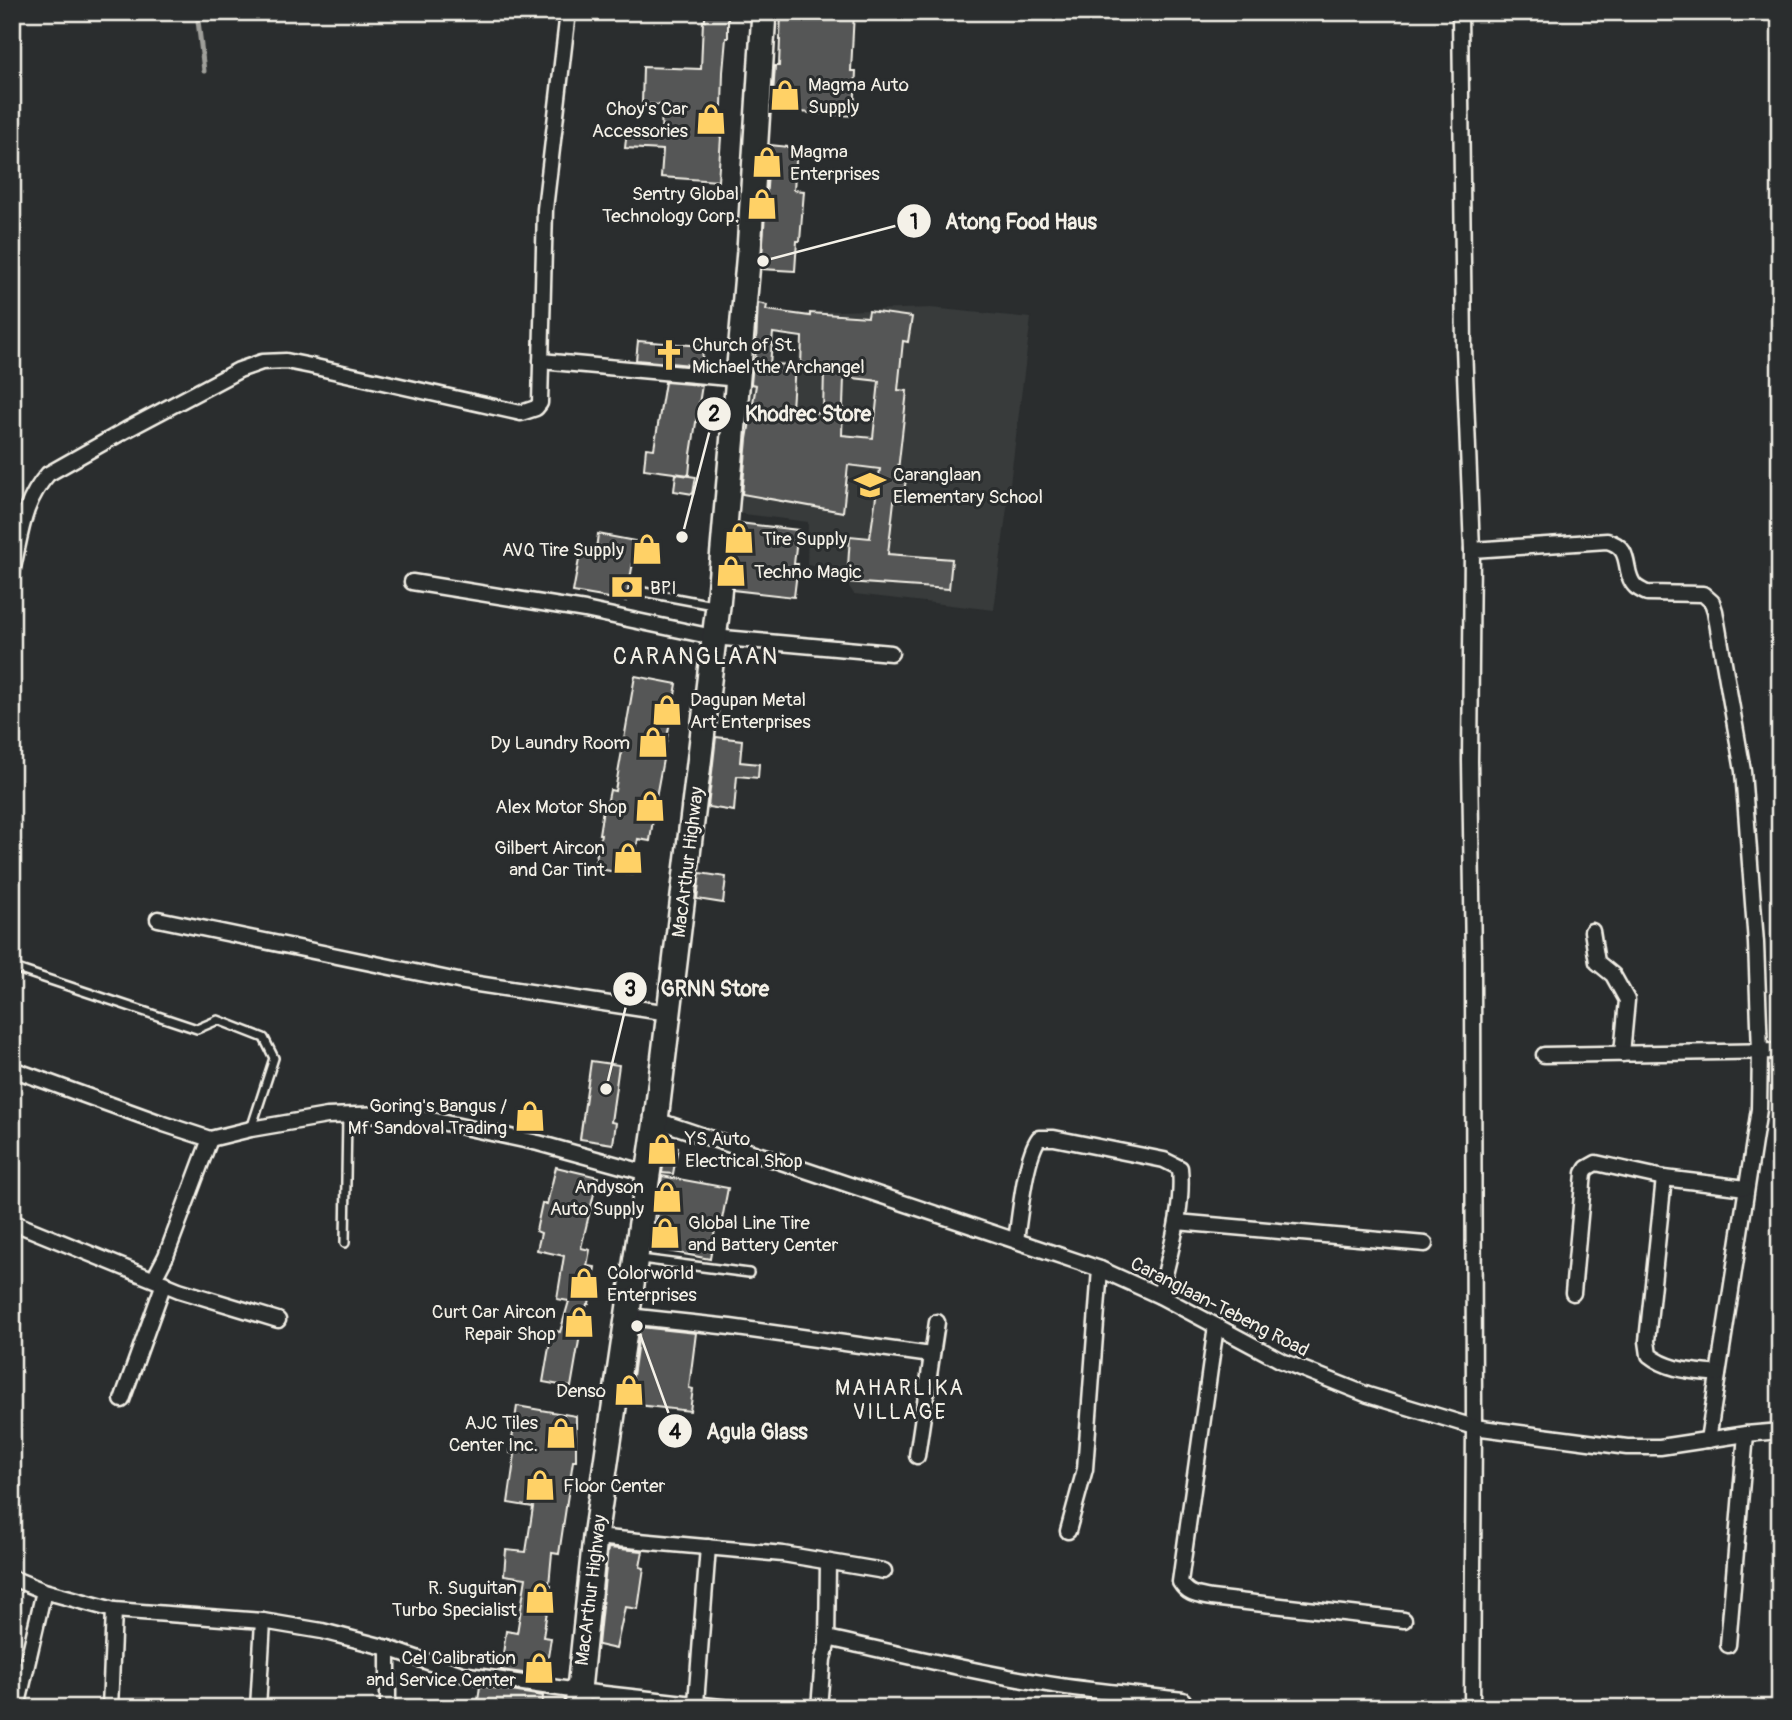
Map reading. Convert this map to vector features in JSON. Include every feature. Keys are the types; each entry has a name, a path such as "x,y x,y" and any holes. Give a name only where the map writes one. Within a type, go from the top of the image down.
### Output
{"main road":[{"name":"MacArthur Highway","path":"577,1699 595,1537 656,1120 718,606 750,239 764,12"}],"street":[{"path":"13,564 30,498 48,474 239,370 262,362 286,361 521,413 537,408 540,403 545,209 568,12"},
{"path":"1461,12 1464,347 1472,550 1472,1708"},
{"path":"541,362 738,379"},
{"path":"1472,550 1615,542 1626,556 1632,580 1640,590 1647,593 1697,593 1708,597 1712,602 1743,771 1756,943 1760,1051 1759,1109 1708,1440"},
{"path":"412,582 585,610 713,637 891,653"},
{"path":"158,919 458,981 669,1013"},
{"path":"1592,931 1597,962 1613,975 1627,1000 1622,1054"},
{"path":"1544,1055 1780,1051"},
{"path":"12,1069 210,1139 327,1116 385,1114 436,1121 538,1143 647,1173"},
{"name":"Caranglaan-Tebeng Road","path":"656,1120 1100,1269 1160,1296 1282,1362 1368,1395 1474,1427 1627,1447 1660,1447 1746,1434 1780,1432"},
{"path":"1016,1240 1033,1146 1039,1138 1054,1138 1164,1160 1180,1168 1182,1185 1177,1222 1160,1296"},
{"path":"122,1400 166,1256 210,1139"},
{"path":"1573,1293 1584,1173 1587,1168 1596,1163 1664,1178 1746,1188"},
{"path":"1664,1178 1647,1341 1649,1355 1661,1365 1718,1374"},
{"path":"12,1222 210,1300 278,1320"},
{"path":"1177,1222 1425,1244"},
{"path":"1068,1531 1085,1469 1100,1269"},
{"path":"628,1316 931,1355"},
{"path":"917,1456 937,1322"},
{"path":"1216,1326 1180,1582 1185,1590 1194,1595 1211,1598 1404,1620"},
{"path":"1728,1645 1746,1434"},
{"path":"595,1537 783,1554 884,1572"},
{"path":"696,1703 708,1547"},
{"path":"819,1708 827,1638 828,1562"},
{"path":"12,1578 44,1591 114,1610 263,1621 322,1631 388,1648 462,1674 577,1699 696,1703 730,1708"},
{"path":"17,1708 44,1591"},
{"path":"110,1708 114,1610"},
{"path":"258,1708 263,1621"},
{"path":"827,1638 1060,1686 1184,1700"},
{"path":"388,1648 388,1708"}],"lane":[{"path":"638,591 718,606"},
{"path":"20,970 197,1028 218,1020 264,1038 274,1058 251,1129"},
{"path":"345,1242 347,1115"},
{"path":"636,1259 749,1273"}],"shaded area":[{"name":"Caranglaan Elementary School","path":"931,308 1031,318 994,610 854,594 838,570 807,565 808,522 727,512 744,360 797,363 807,312"}],"building":[{"path":"705,12 728,12 728,38 720,106 718,181 661,177 663,150 625,148 627,130 661,133 662,105 642,104 643,67 701,69"},
{"path":"781,12 854,12 851,71 856,71 854,116 772,110 775,66 779,66"},
{"path":"770,145 797,148 794,190 804,191 795,271 761,269"},
{"path":"758,303 767,305 766,310 810,316 810,313 868,317 869,311 912,317 908,342 903,341 898,390 907,391 897,479 906,480 902,502 894,501 888,554 952,559 949,589 847,582 850,536 870,538 880,469 848,465 843,512 742,494 756,385 751,384 755,363","holes":["773,333 802,337 801,367 824,368 823,414 792,408 795,365 770,364","844,377 879,381 873,438 842,435"]},
{"name":"Church of St. Michael the Archangel","path":"638,341 703,346 702,366 636,360"},
{"path":"665,382 702,385 689,475 644,469 646,448 654,449"},
{"path":"676,474 696,477 693,494 674,491"},
{"path":"739,523 798,530 794,597 733,590"},
{"path":"598,534 656,545 654,561 634,557 626,601 573,592 580,554 595,557"},
{"path":"635,676 677,684 650,841 638,839 632,875 594,868 603,809 606,809 610,790 615,791"},
{"path":"716,737 742,740 740,762 759,764 758,778 737,776 734,811 708,807"},
{"path":"700,873 726,877 723,903 697,899"},
{"path":"591,1061 619,1065 611,1122 616,1123 613,1144 580,1139"},
{"path":"666,1145 678,1147 673,1174 662,1173"},
{"path":"556,1167 598,1177 581,1248 590,1250 587,1266 595,1267 589,1304 579,1335 571,1387 543,1382 552,1330 560,1332 569,1301 557,1299 564,1256 537,1250 541,1233 536,1231 542,1203 547,1204"},
{"path":"662,1176 728,1188 721,1225 716,1224 710,1259 652,1248"},
{"path":"640,1327 696,1333 689,1388 693,1389 690,1411 629,1404"},
{"path":"517,1406 576,1416 576,1461 573,1461 559,1554 552,1553 551,1585 543,1637 551,1638 545,1676 501,1670 506,1631 517,1633 526,1578 504,1575 506,1550 526,1552 533,1507 508,1503 515,1454 510,1453"},
{"path":"608,1548 643,1551 640,1567 644,1568 638,1609 625,1607 616,1649 598,1645"},
{"path":"480,1686 543,1696 542,1708 477,1708"}],"waterway":[{"path":"197,12 204,71"}],"place":[{"name":"Magma Auto Supply","path":"785,95"},
{"name":"Choy's Car Accessories","path":"711,119"},
{"name":"Magma Enterprises","path":"767,162"},
{"name":"Sentry Global Technology Corp.","path":"762,204"},
{"name":"Atong Food Haus","path":"763,261"},
{"name":"Church of St. Michael the Archangel","path":"669,355"},
{"name":"Caranglaan Elementary School","path":"870,485"},
{"name":"Khodrec Store","path":"682,537"},
{"name":"Tire Supply","path":"739,538"},
{"name":"AVQ Tire Supply","path":"647,549"},
{"name":"Techno Magic","path":"731,571"},
{"name":"BPI","path":"627,587"},
{"name":"Dagupan Metal Art Enterprises","path":"667,710"},
{"name":"Dy Laundry Room","path":"653,742"},
{"name":"Alex Motor Shop","path":"650,806"},
{"name":"Gilbert Aircon and Car Tint","path":"628,858"},
{"name":"GRNN Store","path":"606,1089"},
{"name":"Goring's Bangus / Mf Sandoval Trading","path":"530,1116"},
{"name":"YS Auto Electrical Shop","path":"662,1149"},
{"name":"Andyson Auto Supply","path":"667,1197"},
{"name":"Global Line Tire and Battery Center","path":"665,1233"},
{"name":"Colorworld Enterprises","path":"584,1283"},
{"name":"Curt Car Aircon Repair Shop","path":"579,1322"},
{"name":"Agula Glass","path":"637,1326"},
{"name":"Denso","path":"629,1390"},
{"name":"AJC Tiles Center Inc.","path":"561,1433"},
{"name":"Floor Center","path":"540,1485"},
{"name":"R. Suguitan Turbo Specialist","path":"540,1598"},
{"name":"Cel Calibration and Service Center","path":"539,1668"}],"district":[{"name":"CARANGLAAN","path":"696,656"},
{"name":"MAHARLIKA VILLAGE","path":"900,1400"}]}
